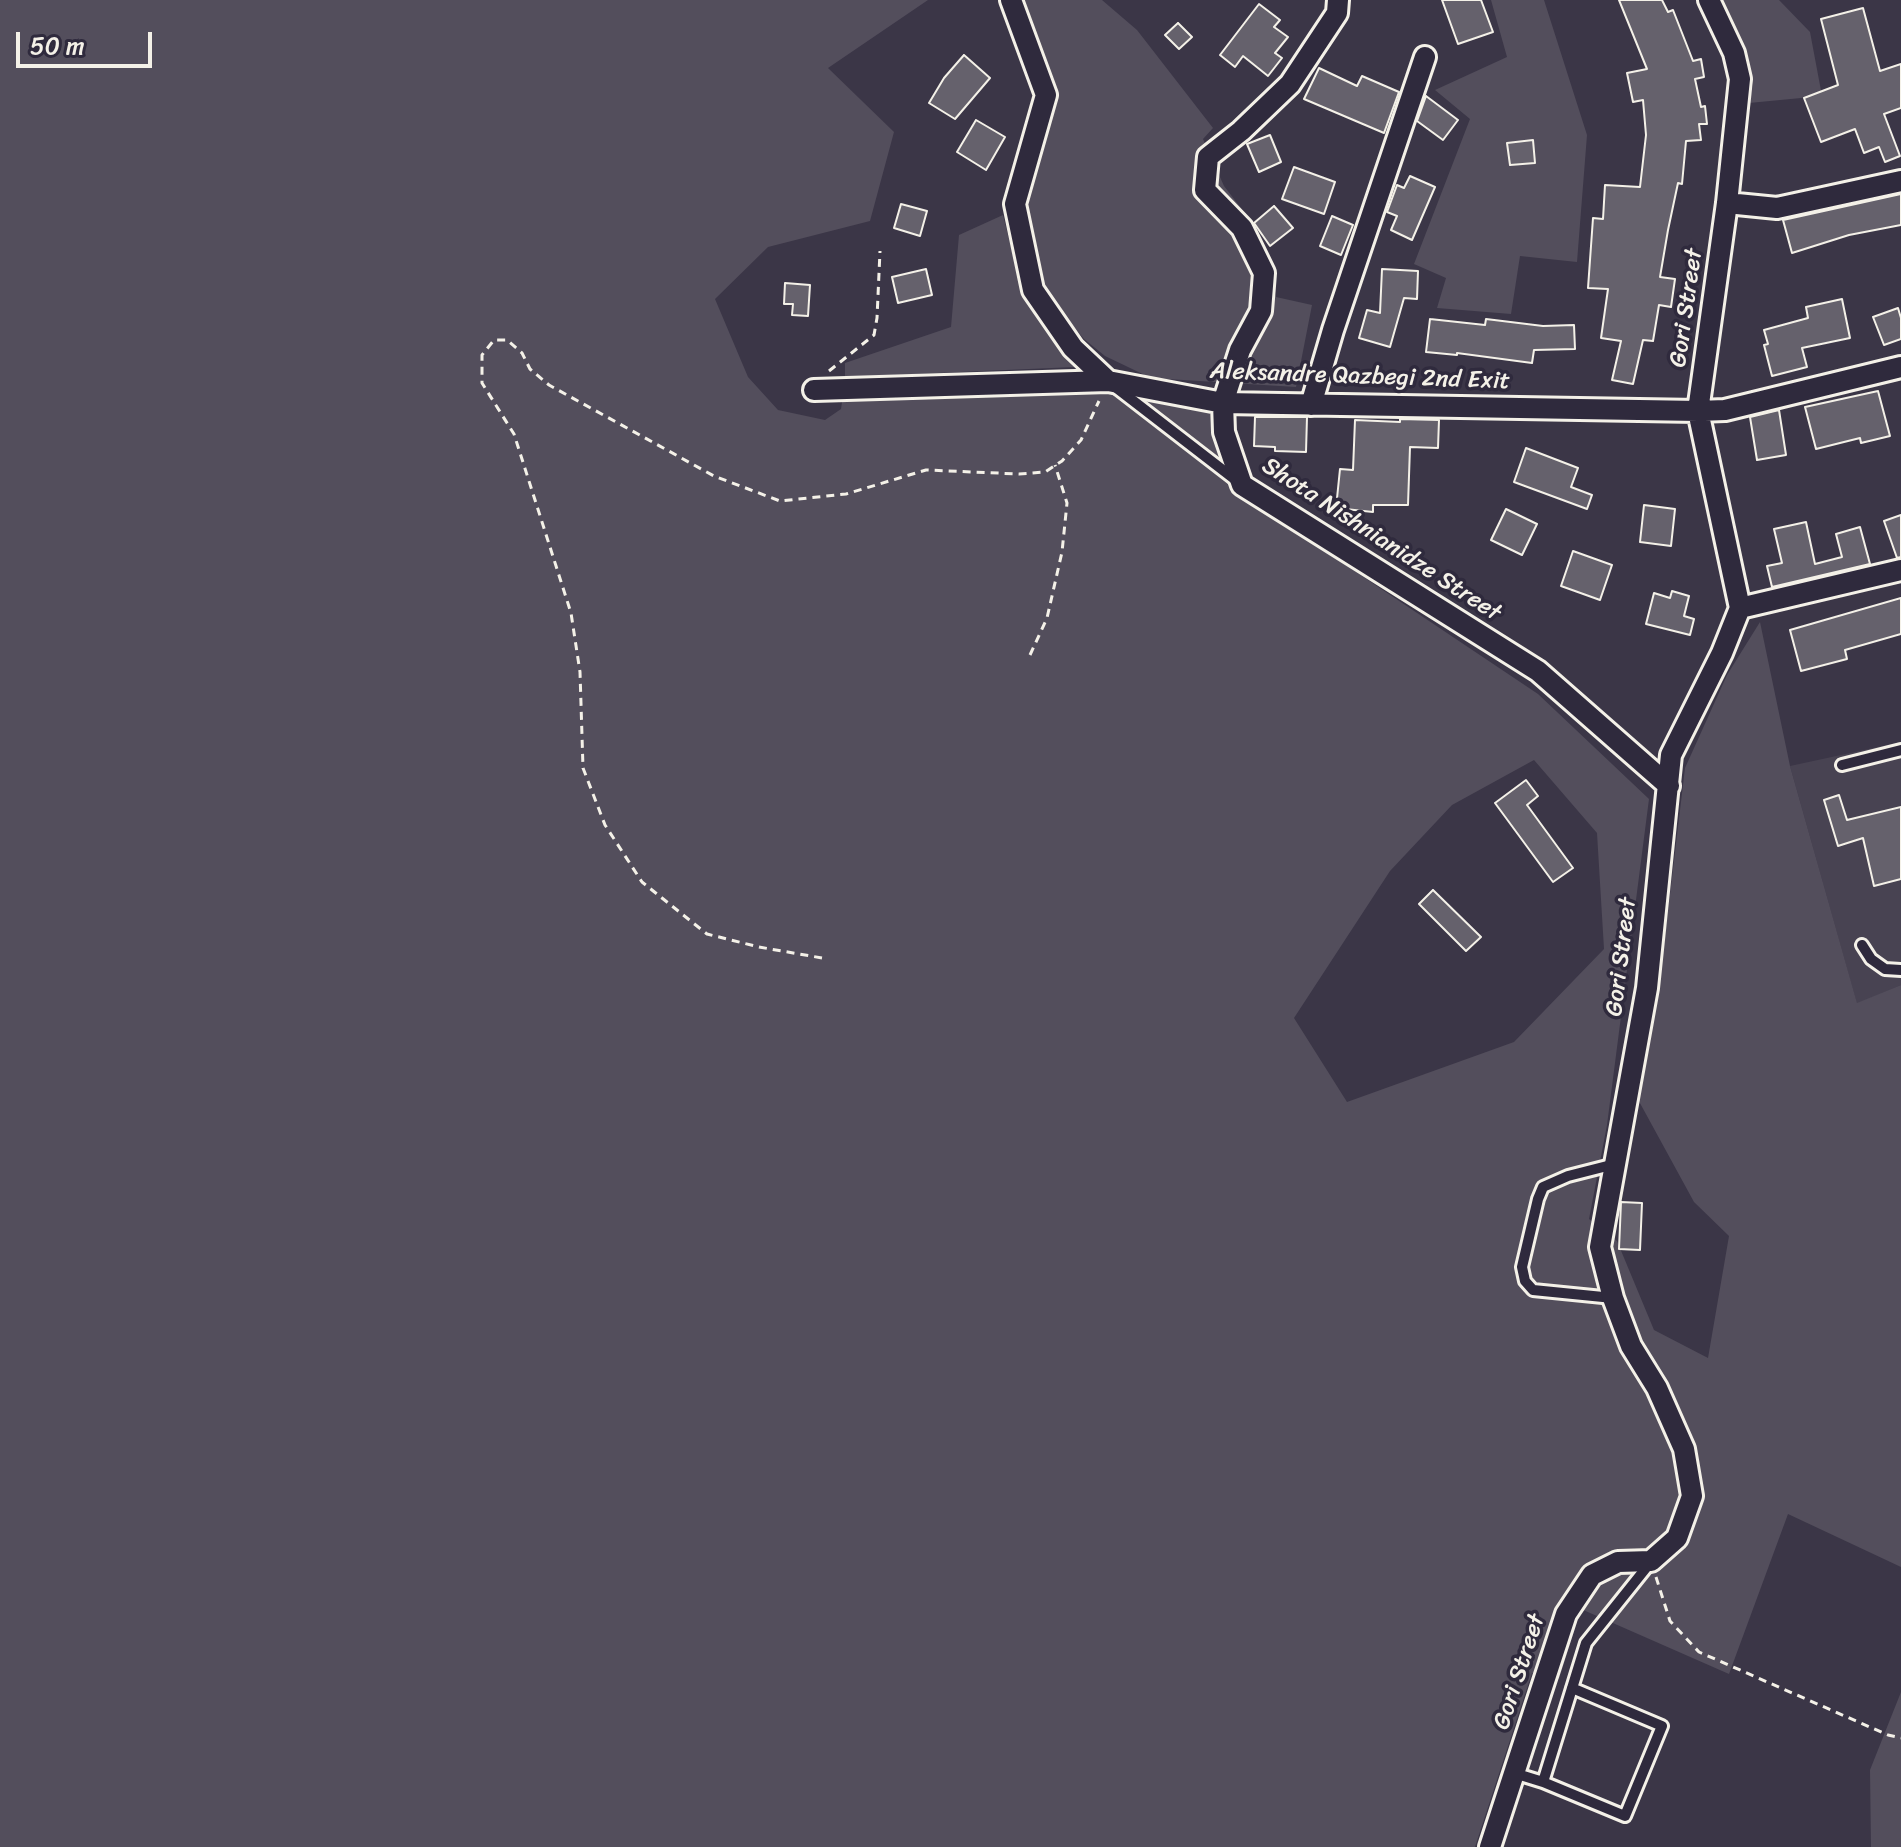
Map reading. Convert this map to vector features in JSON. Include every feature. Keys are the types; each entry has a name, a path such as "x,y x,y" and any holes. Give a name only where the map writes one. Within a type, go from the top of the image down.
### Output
{"street":[{"path":"1011,0 1046,95 1015,204 1033,290 1073,348 1108,381"},
{"name":"Shota Nishnianidze Street","path":"1338,0 1337,13 1290,84 1241,131 1208,157 1205,190 1242,228 1264,273 1261,311 1240,350 1223,403 1224,432 1242,485 1538,671 1669,786"},
{"name":"Gori Street","path":"1490,1847 1566,1614 1592,1575 1618,1562 1651,1561 1677,1538 1692,1496 1684,1449 1657,1388 1631,1346 1613,1298 1600,1247 1647,988 1671,755 1722,653 1740,608 1698,411 1727,203 1740,79 1734,53 1709,0"},
{"path":"1311,405 1333,330 1425,57"},
{"path":"1727,203 1777,208 1901,181"},
{"name":"Aleksandre Qazbegi 2nd Exit","path":"814,390 1108,381 1223,403 1698,411 1725,410 1901,367"},
{"path":"1740,608 1901,570"}],"lane":[{"path":"1108,381 1242,485"},
{"path":"1842,765 1901,750"},
{"path":"1862,945 1871,959 1885,969 1901,970"},
{"path":"1613,1298 1533,1290 1525,1281 1522,1267 1543,1187 1568,1176 1616,1164"},
{"path":"1543,1782 1586,1643 1651,1561"},
{"path":"1514,1773 1625,1816 1662,1726 1572,1688"}],"path":[{"path":"814,390 832,366 874,335 880,251"},
{"path":"822,958 707,934 642,882 605,825 583,768 580,672 571,613 514,434 482,383 482,355 494,340 507,340 522,353 530,369 549,385 714,476 780,501 846,494 926,470 1019,474 1045,472 1081,440 1108,381"},
{"path":"1030,655 1047,618 1062,552 1067,503 1055,465"},
{"path":"1651,1561 1670,1621 1699,1652 1901,1738"}],"shaded area":[{"path":"0,0 928,0 828,68 894,132 870,221 768,247 715,299 748,377 778,410 825,420 841,409 843,396 1092,390 1212,407 1220,446 1247,499 1538,694 1649,799 1607,1125 1589,1219 1617,1241 1654,1330 1708,1358 1729,1236 1694,1202 1635,1094 1661,970 1685,768 1727,675 1760,622 1790,766 1857,1003 1901,985 1901,1567 1788,1514 1729,1674 1581,1609 1559,1679 1532,1673 1475,1847 0,1847","holes":["1534,760 1597,833 1604,949 1514,1042 1347,1102 1294,1018 1390,871 1452,805"]},
{"path":"1020,0 1102,0 1137,30 1213,128 1203,139 1224,186 1254,225 1276,297 1312,305 1296,387 1151,378 1105,356 1084,339 1038,284 1025,205 1056,94"},
{"path":"1491,0 1544,0 1587,135 1577,262 1520,256 1511,314 1437,308 1446,278 1414,264 1470,119 1435,90 1507,57"},
{"path":"1719,0 1779,0 1810,32 1822,96 1749,103 1753,85 1745,56"},
{"path":"1003,215 1023,295 1075,367 845,377 845,363 951,327 959,235"},
{"path":"1901,742 1901,985 1857,1004 1790,766"},
{"path":"1901,1692 1901,1847 1871,1847 1870,1770"}],"building":[{"path":"1442,0 1481,0 1493,32 1458,44"},
{"path":"1619,0 1662,0 1668,12 1673,10 1693,61 1701,59 1704,77 1695,79 1701,107 1705,106 1707,124 1699,124 1701,140 1686,141 1682,184 1678,183 1660,277 1675,279 1671,307 1659,305 1653,341 1643,340 1633,384 1612,380 1621,341 1601,338 1608,289 1588,288 1593,218 1603,219 1605,185 1640,187 1646,135 1643,100 1633,102 1627,73 1647,69"},
{"path":"1259,4 1280,20 1274,27 1288,37 1275,53 1282,58 1268,76 1243,56 1235,67 1220,55"},
{"path":"1863,8 1880,71 1901,64 1901,108 1884,114 1900,156 1885,162 1879,147 1864,153 1855,129 1821,142 1804,98 1838,85 1821,19"},
{"path":"1178,23 1192,37 1179,49 1165,35"},
{"path":"964,55 990,78 955,119 929,103 944,78"},
{"path":"1319,68 1357,86 1362,76 1399,92 1384,133 1304,99"},
{"path":"1426,96 1458,120 1443,140 1417,121"},
{"path":"976,120 1005,137 986,170 957,152"},
{"path":"1270,135 1281,162 1259,172 1247,144"},
{"path":"1533,140 1535,163 1510,165 1507,143"},
{"path":"1294,167 1335,182 1324,214 1282,199"},
{"path":"1410,176 1435,187 1412,240 1391,230 1397,216 1387,212 1397,185 1404,188"},
{"path":"1901,194 1901,225 1849,235 1792,253 1783,220"},
{"path":"901,204 927,211 920,236 894,228"},
{"path":"1274,206 1293,228 1270,246 1254,223"},
{"path":"1332,216 1353,225 1341,255 1320,246"},
{"path":"926,269 932,295 898,303 892,277"},
{"path":"1382,269 1418,271 1417,299 1404,298 1390,347 1359,338 1367,310 1380,313"},
{"path":"785,283 810,285 808,316 792,315 793,304 784,304"},
{"path":"1842,299 1850,338 1802,348 1807,367 1772,376 1764,345 1768,344 1764,330 1808,318 1806,307"},
{"path":"1898,308 1901,339 1884,345 1873,317"},
{"path":"1430,319 1485,325 1486,319 1543,326 1574,325 1575,349 1534,350 1532,363 1426,352"},
{"path":"1878,391 1890,436 1861,443 1860,438 1816,449 1805,407"},
{"path":"1779,410 1786,455 1757,460 1750,417"},
{"path":"1255,417 1307,417 1306,452 1275,451 1275,447 1254,446"},
{"path":"1400,419 1439,420 1438,448 1410,447 1408,505 1373,505 1373,512 1336,508 1340,469 1353,470 1355,420 1400,422"},
{"path":"1526,448 1578,468 1571,487 1592,495 1587,509 1514,482"},
{"path":"1644,505 1675,509 1671,546 1640,542"},
{"path":"1506,509 1537,524 1522,555 1491,540"},
{"path":"1901,515 1901,557 1897,558 1884,521"},
{"path":"1806,522 1815,564 1842,557 1836,534 1860,527 1870,564 1772,587 1767,566 1782,563 1774,529"},
{"path":"1573,551 1612,565 1600,600 1561,586"},
{"path":"1672,591 1689,596 1684,616 1694,619 1690,635 1646,624 1654,593 1670,598"},
{"path":"1901,598 1901,634 1845,650 1847,659 1801,671 1790,630"},
{"path":"1526,780 1538,796 1527,805 1573,868 1553,882 1495,803"},
{"path":"1839,795 1847,820 1901,807 1901,879 1874,886 1863,838 1838,846 1824,800"},
{"path":"1433,890 1481,937 1466,951 1419,904"},
{"path":"1621,1202 1642,1203 1640,1250 1619,1249"}]}
